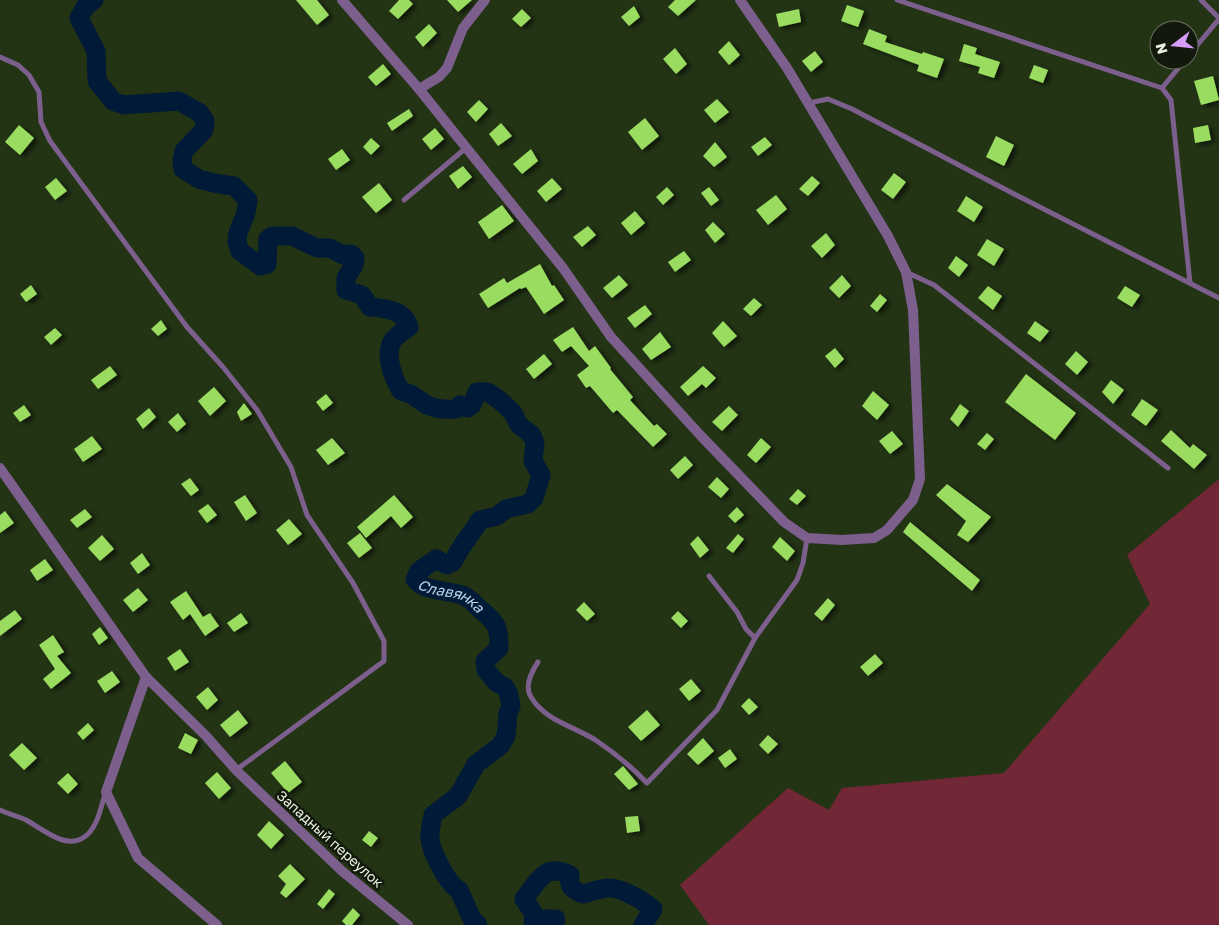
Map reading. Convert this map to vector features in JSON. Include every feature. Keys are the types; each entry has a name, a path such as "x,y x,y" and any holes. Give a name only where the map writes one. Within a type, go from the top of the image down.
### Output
{"street":[{"path":"342,0 419,89 563,268 611,337 701,436 784,522 807,538 842,540 874,538 887,530 913,500 920,479 913,310 906,272 888,236 787,68 740,0"},
{"path":"419,89 439,77 446,68 463,28 485,0"},
{"name":"Западный переулок","path":"0,468 146,677 206,736 236,770 342,871 408,925"},
{"path":"146,677 106,792 138,858 217,925"}],"lane":[{"path":"897,0 1162,88 1171,100 1190,283"},
{"path":"1199,43 1219,18 1201,0"},
{"path":"0,58 18,65 29,75 39,92 41,122 50,141 187,327 224,367 257,410 291,467 307,515 353,583 384,641 384,662 236,770"},
{"path":"1162,88 1177,70"},
{"path":"808,103 828,99 852,109 1219,298"},
{"path":"404,200 466,148"},
{"path":"906,272 934,284 1168,468"},
{"path":"538,662 529,676 530,696 545,714 596,740 631,765 647,783 717,710 755,638 797,580 807,538"},
{"path":"709,576 737,612 746,629 755,638"},
{"path":"0,810 24,819 60,840 81,840 95,824 106,792"}],"shaded area":[{"path":"1219,479 1219,925 709,925 680,885 788,788 829,810 842,788 1004,773 1150,604 1127,555"}],"building":[{"path":"296,0 317,0 329,15 317,25"},
{"path":"399,0 409,0 413,4 398,19 389,11"},
{"path":"447,0 472,0 458,12"},
{"path":"675,0 696,0 678,16 668,7"},
{"path":"847,5 864,11 858,27 841,21"},
{"path":"634,6 640,17 629,26 621,17"},
{"path":"522,9 531,18 521,27 512,19"},
{"path":"799,9 801,22 779,27 776,14"},
{"path":"429,24 437,33 423,47 415,37"},
{"path":"869,29 887,36 885,42 944,59 937,78 917,71 919,65 863,44"},
{"path":"729,41 740,55 729,65 718,52"},
{"path":"964,44 977,48 975,54 1000,62 994,78 978,73 980,67 959,61"},
{"path":"675,48 687,64 676,74 663,59"},
{"path":"815,51 823,62 811,72 802,61"},
{"path":"383,64 391,74 376,86 368,77"},
{"path":"1034,65 1048,70 1043,83 1029,78"},
{"path":"1213,76 1219,100 1201,105 1194,81"},
{"path":"717,99 729,112 715,123 704,110"},
{"path":"479,100 488,109 476,122 467,112"},
{"path":"409,109 413,116 392,131 387,123"},
{"path":"645,118 659,136 642,150 628,132"},
{"path":"501,123 512,136 498,146 489,134"},
{"path":"19,125 34,138 20,155 5,142"},
{"path":"1208,125 1211,140 1195,143 1193,128"},
{"path":"435,128 444,139 431,150 422,139"},
{"path":"996,136 1014,145 1004,166 986,157"},
{"path":"765,137 772,145 758,156 751,147"},
{"path":"371,138 380,146 371,155 363,147"},
{"path":"715,142 727,157 714,167 703,156"},
{"path":"342,149 350,160 336,170 328,159"},
{"path":"531,149 538,161 522,174 513,164"},
{"path":"463,166 472,177 458,189 449,176"},
{"path":"894,173 906,182 893,199 881,190"},
{"path":"812,176 820,183 808,196 799,189"},
{"path":"56,178 67,191 55,200 45,187"},
{"path":"552,178 562,189 546,202 537,191"},
{"path":"379,183 392,200 376,213 362,197"},
{"path":"667,187 674,195 663,205 656,197"},
{"path":"709,187 719,200 711,206 701,193"},
{"path":"776,195 787,209 768,225 756,210"},
{"path":"966,196 983,207 974,222 957,211"},
{"path":"502,205 514,221 489,239 478,222"},
{"path":"635,211 645,223 631,235 621,223"},
{"path":"713,222 725,234 715,243 705,230"},
{"path":"588,226 596,235 582,247 573,237"},
{"path":"826,233 835,245 822,258 811,246"},
{"path":"987,239 1004,249 994,266 977,255"},
{"path":"684,251 691,260 675,272 668,262"},
{"path":"956,256 968,265 959,277 948,268"},
{"path":"540,264 552,286 554,285 564,300 544,314 526,287 520,288 488,308 479,294 504,278 507,283"},
{"path":"619,275 628,285 612,298 603,288"},
{"path":"842,275 851,286 839,298 829,288"},
{"path":"31,285 37,294 26,302 20,294"},
{"path":"988,286 1002,296 993,310 978,298"},
{"path":"1125,286 1140,295 1132,307 1117,298"},
{"path":"880,294 887,300 877,312 870,306"},
{"path":"754,298 762,305 751,316 743,309"},
{"path":"645,305 652,314 635,328 627,318"},
{"path":"161,320 167,329 158,336 151,329"},
{"path":"723,321 737,336 724,347 712,333"},
{"path":"1035,321 1049,331 1040,342 1027,333"},
{"path":"573,327 589,351 595,346 610,369 633,397 630,400 654,426 657,424 667,434 653,447 617,410 613,413 590,386 586,388 577,375 589,366 571,346 562,352 553,340"},
{"path":"55,328 62,335 51,345 44,337"},
{"path":"660,332 671,347 651,360 642,349"},
{"path":"835,348 844,359 835,368 825,356"},
{"path":"1076,351 1088,362 1077,375 1065,364"},
{"path":"544,354 552,364 534,379 526,369"},
{"path":"110,366 117,375 98,389 91,380"},
{"path":"703,366 716,378 706,388 702,384 688,396 680,387"},
{"path":"1026,374 1076,413 1055,440 1005,402"},
{"path":"1111,380 1124,390 1113,404 1102,392"},
{"path":"214,387 226,401 210,416 198,401"},
{"path":"873,391 889,405 877,420 862,406"},
{"path":"326,394 333,403 323,411 316,402"},
{"path":"1142,399 1158,410 1146,426 1131,415"},
{"path":"244,403 252,414 241,421 237,412"},
{"path":"960,404 969,411 958,427 950,419"},
{"path":"24,405 31,415 20,422 13,413"},
{"path":"729,406 738,415 722,431 712,422"},
{"path":"149,408 156,417 143,429 136,419"},
{"path":"178,413 186,424 177,432 168,422"},
{"path":"1171,430 1190,448 1193,444 1207,455 1194,469 1161,441"},
{"path":"892,431 903,444 890,454 879,441"},
{"path":"987,433 994,439 985,450 977,444"},
{"path":"92,436 102,449 83,462 74,449"},
{"path":"332,438 345,453 328,465 316,450"},
{"path":"761,438 771,447 756,463 747,455"},
{"path":"685,456 693,465 678,479 670,470"},
{"path":"717,477 729,489 721,498 708,487"},
{"path":"190,478 199,490 191,496 181,484"},
{"path":"947,484 991,517 968,542 957,535 966,521 936,495"},
{"path":"798,489 806,496 797,505 789,499"},
{"path":"245,495 257,513 246,521 234,502"},
{"path":"394,495 413,517 401,528 391,516 366,538 357,527"},
{"path":"208,504 217,515 207,523 198,511"},
{"path":"737,507 744,515 735,523 728,516"},
{"path":"85,509 92,517 77,528 70,520"},
{"path":"5,511 14,523 0,533 0,515"},
{"path":"289,519 302,534 288,545 276,530"},
{"path":"910,522 980,580 972,591 903,532"},
{"path":"360,533 372,548 359,558 347,543"},
{"path":"738,534 744,539 733,553 726,548"},
{"path":"102,535 114,549 100,561 88,548"},
{"path":"698,536 709,550 700,558 690,544"},
{"path":"780,537 795,551 787,561 772,547"},
{"path":"142,553 150,565 138,574 130,563"},
{"path":"45,559 53,570 37,581 30,570"},
{"path":"138,588 148,600 133,612 123,600"},
{"path":"186,591 203,617 210,613 219,626 205,636 190,614 183,620 170,602"},
{"path":"828,598 835,605 822,621 814,614"},
{"path":"584,602 595,614 587,621 576,610"},
{"path":"15,610 22,619 0,636 0,621"},
{"path":"678,611 688,621 681,628 671,618"},
{"path":"241,613 248,623 234,632 227,623"},
{"path":"100,627 108,638 99,645 92,634"},
{"path":"53,635 64,652 57,656 71,673 51,689 43,679 55,669 39,645"},
{"path":"180,649 189,662 175,671 167,658"},
{"path":"875,654 883,663 868,676 860,667"},
{"path":"112,671 120,682 105,693 97,681"},
{"path":"691,679 701,691 689,701 679,689"},
{"path":"208,687 218,700 207,710 196,697"},
{"path":"749,698 758,707 749,715 741,706"},
{"path":"238,710 248,723 230,737 220,725"},
{"path":"647,710 660,725 641,741 628,727"},
{"path":"88,723 94,730 83,740 77,733"},
{"path":"185,733 198,740 191,754 178,748"},
{"path":"768,735 778,744 768,754 759,745"},
{"path":"703,738 714,751 698,765 687,754"},
{"path":"22,743 37,758 24,770 9,755"},
{"path":"730,749 737,759 725,768 718,758"},
{"path":"285,761 302,782 288,793 271,773"},
{"path":"623,766 638,784 629,790 614,774"},
{"path":"217,772 231,788 219,799 205,783"},
{"path":"68,773 78,784 68,794 57,783"},
{"path":"638,816 640,831 627,833 625,817"},
{"path":"269,821 284,835 271,849 257,835"},
{"path":"369,831 378,838 371,847 362,840"},
{"path":"290,864 305,879 286,898 280,893 286,884 278,876"},
{"path":"329,889 335,894 323,909 317,904"},
{"path":"353,908 360,915 352,925 346,925 342,921"}],"waterway":[{"name":"Славянка","path":"94,0 85,7 79,18 96,51 97,81 113,101 123,105 179,101 200,113 205,121 204,130 184,151 183,169 199,179 234,186 248,200 246,213 238,233 237,242 240,251 260,266 267,264 268,239 272,236 292,236 317,248 330,248 343,255 351,254 355,258 354,265 346,278 346,290 362,295 370,307 388,309 398,313 407,321 409,327 393,340 389,352 395,380 401,391 412,395 429,406 447,409 456,409 460,405 467,408 472,405 477,392 488,392 503,403 513,413 519,425 532,435 535,443 533,461 541,475 534,498 528,504 506,509 497,516 480,520 453,562 447,565 436,559 419,571 415,579 424,586 456,593 467,598 493,622 498,634 499,648 485,661 486,670 497,683 505,687 509,695 511,706 508,713 506,736 500,746 476,764 458,796 433,815 430,833 433,851 441,867 450,882 459,890 472,919 478,925"},
{"name":"Славянка","path":"533,925 534,914 524,899 542,876 554,871 570,875 570,885 572,888 583,894 610,888 621,890 639,899 653,909 643,925"},
{"name":"Славянка","path":"535,925 546,919 556,919 554,925"}]}
